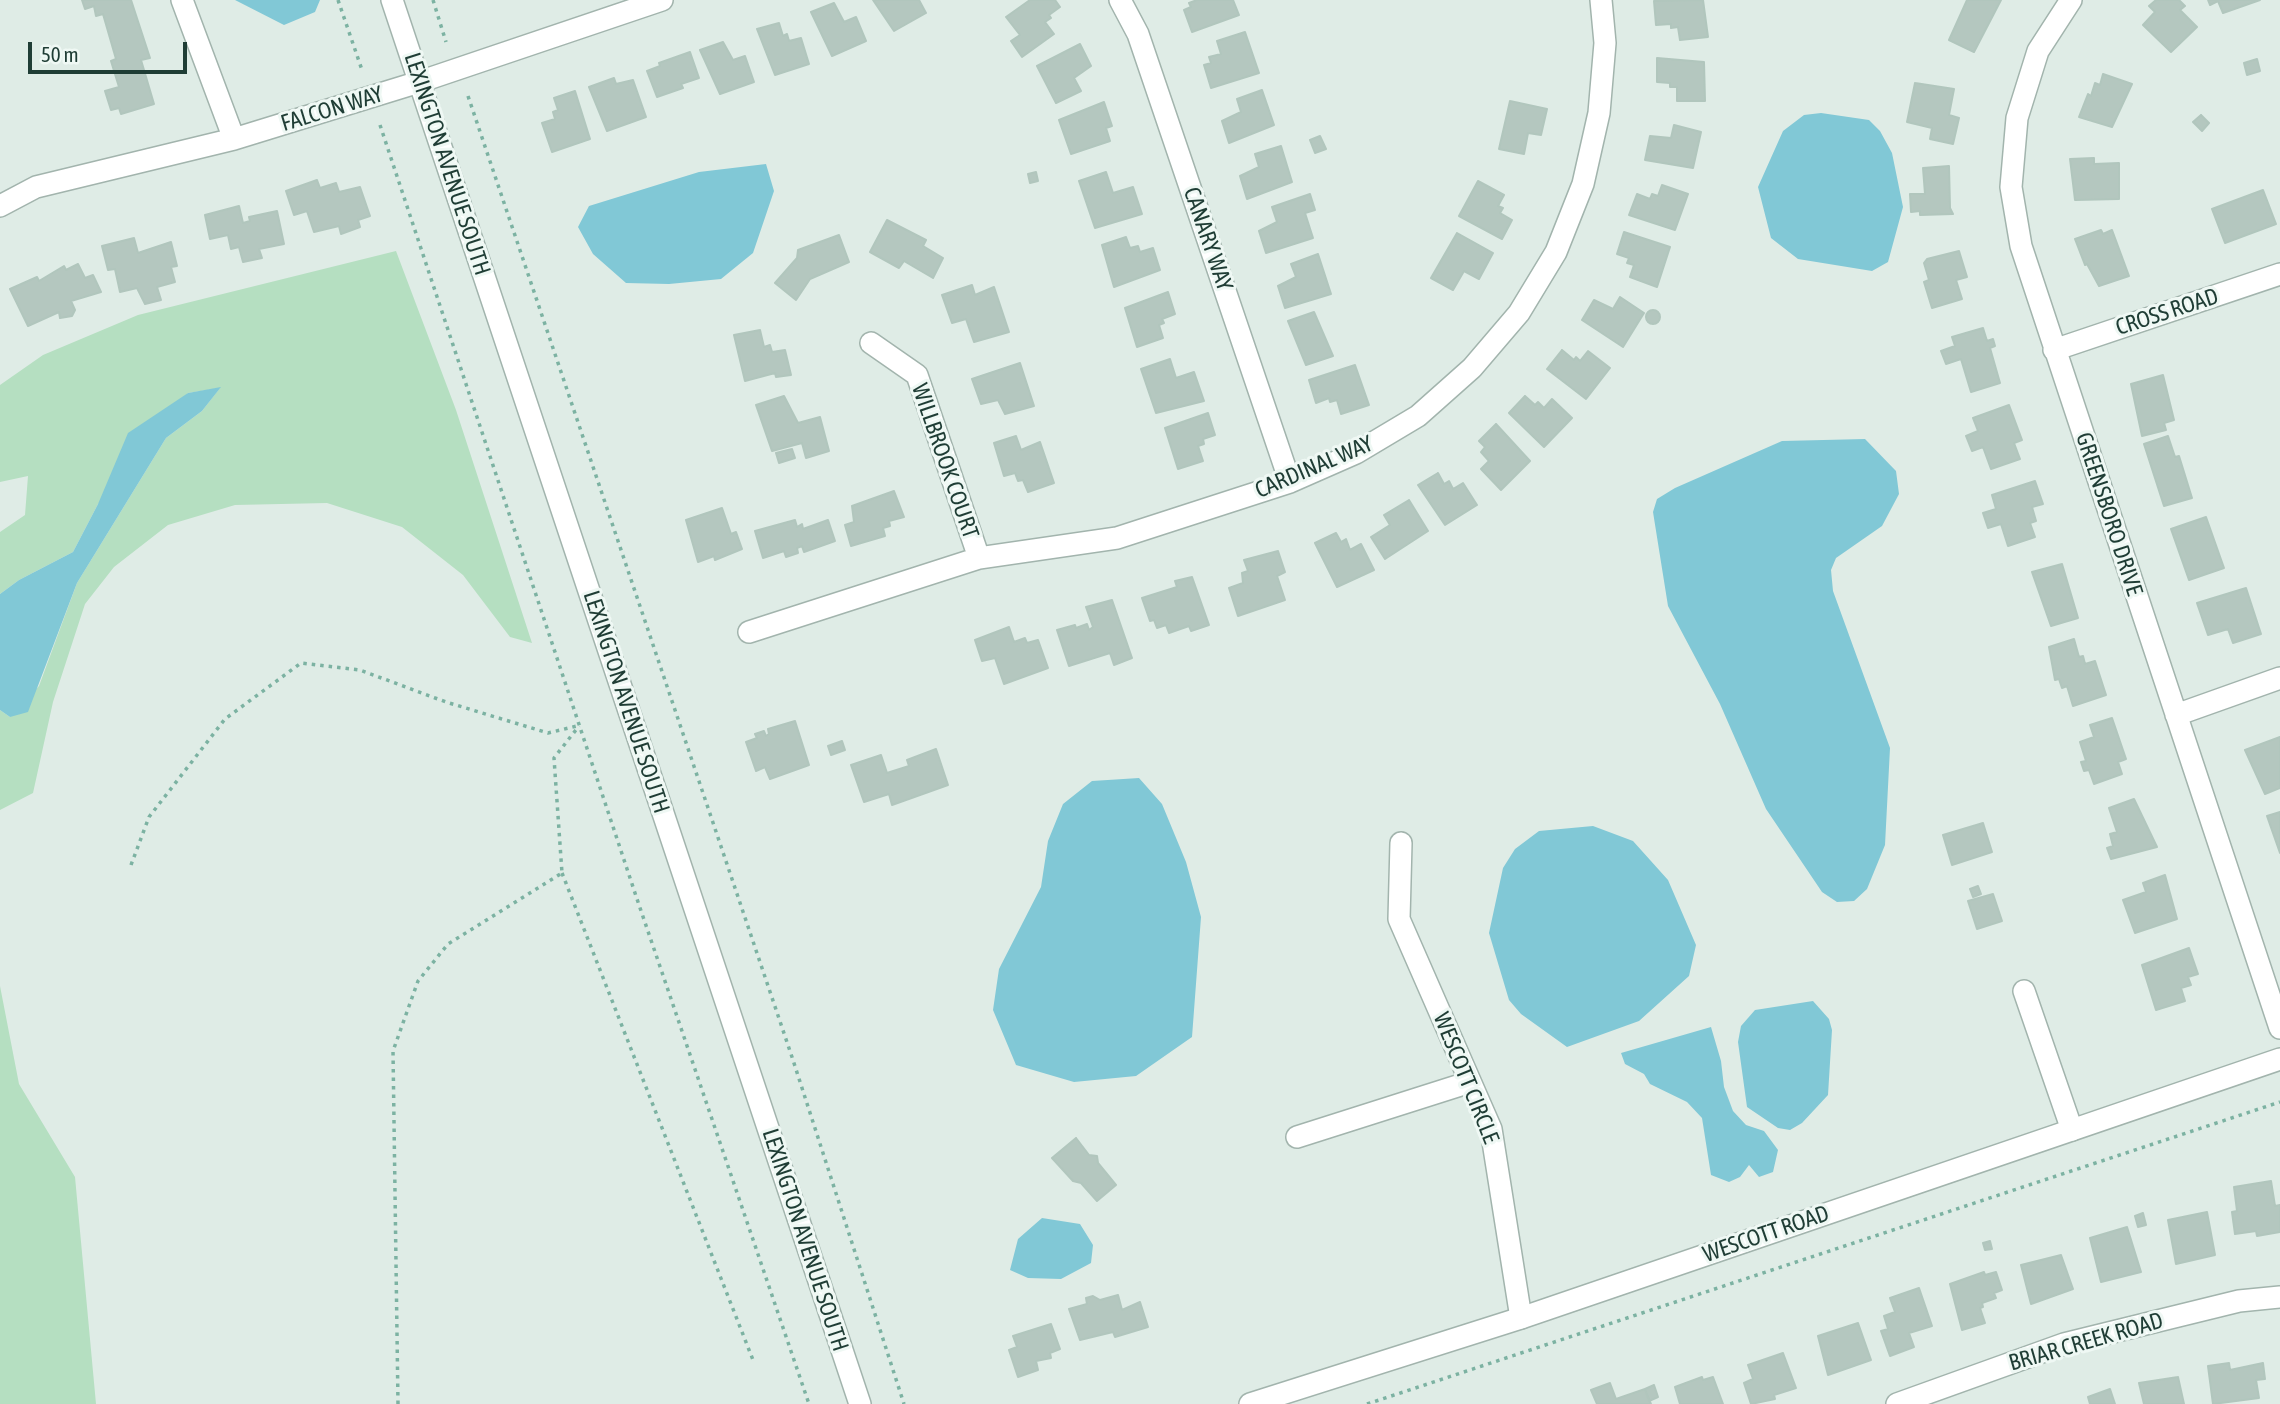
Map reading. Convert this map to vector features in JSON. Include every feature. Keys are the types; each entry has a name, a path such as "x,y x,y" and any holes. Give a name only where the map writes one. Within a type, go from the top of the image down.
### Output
{"street":[{"path":"182,0 234,139"},
{"name":"LEXINGTON AVENUE SOUTH","path":"392,0 860,1404"},
{"name":"FALCON WAY","path":"0,206 36,187 234,139 419,82 662,0"},
{"name":"CANARY WAY","path":"1119,0 1138,34 1290,482"},
{"name":"CARDINAL WAY","path":"748,632 979,558 1117,538 1290,482 1356,453 1418,416 1472,368 1519,313 1556,252 1583,184 1599,113 1605,43 1601,0"},
{"name":"GREENSBORO DRIVE","path":"2071,0 2038,51 2020,107 2011,187 2021,246 2280,1028"},
{"name":"CROSS ROAD","path":"2054,350 2280,274"},
{"name":"WILLBROOK COURT","path":"871,343 917,375 979,558"},
{"path":"2176,715 2280,678"},
{"name":"WESCOTT CIRCLE","path":"1401,843 1399,919 1491,1129 1521,1318"},
{"path":"2024,991 2072,1130"},
{"name":"WESCOTT ROAD","path":"1250,1404 1521,1318 2280,1059"},
{"path":"1297,1137 1470,1082"},
{"name":"BRIAR CREEK ROAD","path":"1897,1404 2064,1344 2239,1301 2280,1297"}],"path":[{"path":"338,0 362,70"},
{"path":"433,0 446,42"},
{"path":"468,96 792,1057 904,1404"},
{"path":"380,125 579,726 809,1404"},
{"path":"131,865 149,817 225,719 301,663 360,670 446,702 548,733 579,726"},
{"path":"579,726 554,758 562,873 753,1360"},
{"path":"398,1404 393,1051 418,981 448,944 562,873"},
{"path":"1367,1404 2280,1102"}],"green space":[{"path":"396,251 456,410 532,643 510,637 463,575 402,527 327,503 235,505 168,525 114,567 85,604 53,702 33,793 0,810 0,710 10,717 39,686 77,583 166,438 202,411 220,388 188,393 98,504 73,552 19,580 0,594 0,532 25,515 28,476 0,482 0,385 43,355 138,315"},
{"path":"0,986 19,1084 75,1177 96,1404 0,1404"}],"water":[{"path":"235,0 320,0 315,12 284,25"},
{"path":"1821,113 1869,120 1880,131 1892,153 1903,207 1888,262 1872,271 1798,259 1771,238 1758,187 1783,131 1804,115"},
{"path":"766,164 774,191 753,253 721,279 669,284 626,283 593,254 578,227 589,206 699,172"},
{"path":"221,387 202,411 166,438 77,583 28,712 10,717 0,710 0,594 19,580 73,552 98,504 128,433 188,393"},
{"path":"1865,439 1896,471 1899,494 1882,526 1836,558 1831,570 1833,591 1890,748 1885,845 1867,889 1854,901 1837,902 1822,892 1766,809 1720,704 1668,606 1653,512 1657,499 1675,488 1782,441"},
{"path":"1139,778 1162,804 1186,862 1201,917 1192,1037 1136,1076 1074,1082 1016,1065 993,1010 999,969 1041,887 1048,841 1063,804 1092,781"},
{"path":"1593,826 1633,841 1668,880 1696,945 1689,976 1639,1021 1567,1047 1521,1014 1509,1000 1489,933 1503,868 1515,849 1539,831"},
{"path":"1813,1001 1829,1019 1832,1030 1828,1095 1802,1123 1790,1130 1778,1128 1747,1107 1738,1042 1741,1026 1755,1010"},
{"path":"1711,1027 1721,1061 1724,1087 1733,1111 1746,1125 1764,1131 1778,1150 1773,1172 1759,1177 1749,1165 1740,1177 1729,1182 1711,1175 1702,1118 1687,1102 1650,1084 1644,1074 1625,1064 1621,1053"},
{"path":"1042,1218 1080,1224 1093,1245 1091,1263 1061,1279 1028,1278 1010,1270 1018,1239"}],"building":[{"path":"82,0 131,0 150,58 141,60 154,104 121,114 119,108 111,110 105,91 119,87 111,61 116,59 103,14 96,16 94,6 85,9"},
{"path":"873,0 919,0 926,13 894,31"},
{"path":"1030,0 1055,0 1060,7 1049,15 1051,18 1045,22 1054,34 1022,57 1011,41 1020,35 1006,17"},
{"path":"1197,0 1233,0 1239,15 1192,32 1184,10 1191,7 1189,3"},
{"path":"1703,0 1708,37 1680,40 1678,27 1671,28 1671,24 1656,25 1654,1"},
{"path":"1967,0 2001,0 1974,52 1949,40"},
{"path":"2156,0 2179,0 2185,6 2180,10 2197,27 2171,52 2143,25 2155,12 2149,6"},
{"path":"2208,0 2260,0 2223,13 2218,1 2210,5"},
{"path":"834,3 844,22 856,17 866,41 832,56 811,12"},
{"path":"779,23 783,36 787,34 789,41 801,38 809,64 775,75 757,29"},
{"path":"1245,32 1259,73 1211,88 1204,65 1211,63 1209,57 1221,54 1217,41"},
{"path":"723,42 733,60 745,56 754,82 720,94 700,50"},
{"path":"1080,44 1091,66 1074,78 1081,91 1056,103 1037,66"},
{"path":"690,52 699,78 681,84 683,88 657,97 647,71 660,66 659,63"},
{"path":"1657,58 1704,62 1705,101 1677,101 1677,87 1670,87 1670,83 1657,82"},
{"path":"2257,59 2260,71 2247,75 2244,63"},
{"path":"2103,74 2132,84 2112,127 2079,117 2088,94 2091,96 2095,83 2100,85"},
{"path":"614,78 616,84 633,80 646,117 607,131 589,87"},
{"path":"1915,83 1954,89 1949,115 1959,118 1953,144 1930,139 1932,128 1907,122"},
{"path":"1262,90 1274,125 1229,143 1222,121 1241,112 1237,99"},
{"path":"575,91 590,139 552,152 542,123 555,119 553,112 558,110 554,98"},
{"path":"1510,101 1547,109 1541,135 1528,133 1524,154 1499,149"},
{"path":"1104,102 1112,126 1106,128 1110,141 1071,154 1059,120"},
{"path":"2201,115 2209,123 2202,131 2193,122"},
{"path":"1674,125 1701,132 1693,168 1645,160 1650,136 1671,138"},
{"path":"1320,136 1326,149 1315,153 1310,140"},
{"path":"1281,146 1292,182 1247,199 1240,176 1259,167 1255,154"},
{"path":"2094,158 2094,164 2119,163 2119,199 2075,200 2070,159"},
{"path":"1949,166 1950,208 1953,214 1920,215 1920,211 1911,212 1910,194 1925,194 1923,168"},
{"path":"1036,172 1038,181 1030,183 1028,174"},
{"path":"1106,172 1113,193 1133,187 1142,214 1095,228 1079,181"},
{"path":"317,180 320,188 336,183 339,192 360,187 370,216 358,220 360,227 341,234 339,226 314,232 307,211 294,215 286,191"},
{"path":"1478,181 1504,195 1498,206 1503,208 1500,213 1512,220 1502,239 1459,216"},
{"path":"1662,185 1688,194 1675,230 1629,215 1637,194 1650,199 1652,194 1658,196"},
{"path":"2263,190 2276,224 2225,243 2212,209"},
{"path":"1310,194 1315,210 1305,213 1313,238 1266,253 1259,231 1277,222 1272,207"},
{"path":"239,206 243,223 250,221 249,217 277,211 284,244 259,249 262,258 243,262 239,247 231,249 228,235 210,239 205,215"},
{"path":"887,220 926,240 923,246 943,258 933,278 904,261 899,268 870,252"},
{"path":"2101,230 2103,234 2112,230 2129,276 2099,286 2087,264 2085,265 2075,239"},
{"path":"1624,232 1670,247 1657,287 1630,277 1634,265 1627,263 1629,258 1617,254"},
{"path":"1457,233 1493,253 1479,279 1464,271 1453,290 1431,278"},
{"path":"839,235 849,262 810,279 796,300 775,283 797,258 798,250"},
{"path":"1126,237 1130,248 1138,246 1140,252 1153,248 1160,270 1114,287 1102,245"},
{"path":"134,238 138,253 171,242 177,266 171,267 175,282 157,287 161,300 145,304 137,288 120,292 115,269 108,270 102,246"},
{"path":"1959,251 1967,277 1956,280 1962,299 1932,308 1924,282 1929,280 1924,263 1927,259"},
{"path":"1318,254 1331,294 1285,308 1278,286 1296,277 1291,264"},
{"path":"78,264 85,278 93,275 101,292 71,301 75,310 72,316 60,318 59,312 28,326 10,289 37,277 39,281 64,266 66,270"},
{"path":"972,285 975,295 994,287 1009,332 974,342 966,319 952,323 942,295"},
{"path":"1168,292 1175,314 1162,319 1164,323 1159,325 1163,338 1137,347 1125,308"},
{"path":"1620,297 1644,313 1623,347 1582,320 1594,300 1613,309"},
{"path":"1653,310 1658,312 1658,322 1653,324 1648,322 1646,317 1648,312"},
{"path":"1314,312 1333,356 1306,365 1288,321"},
{"path":"1983,328 1987,341 1993,339 1995,346 1990,348 2000,383 1971,392 1961,359 1946,364 1941,351 1955,346 1952,337"},
{"path":"760,330 764,347 770,345 772,352 785,350 791,375 776,377 775,373 745,381 734,335"},
{"path":"1562,350 1574,360 1576,357 1580,361 1588,351 1610,368 1586,399 1547,369"},
{"path":"1170,359 1176,378 1194,372 1204,401 1156,413 1141,369"},
{"path":"1020,363 1034,406 1005,414 998,400 981,404 972,379"},
{"path":"1355,365 1369,405 1341,414 1337,400 1330,402 1329,398 1316,403 1309,380"},
{"path":"2163,375 2174,420 2164,423 2166,430 2142,436 2131,384"},
{"path":"784,396 798,423 820,417 829,451 806,458 802,443 772,451 756,405"},
{"path":"1525,396 1535,405 1538,402 1544,408 1552,399 1572,418 1544,447 1509,413"},
{"path":"2009,405 2022,440 2014,443 2020,459 1991,469 1983,447 1972,451 1966,436 1978,431 1973,418"},
{"path":"1208,413 1215,435 1203,439 1204,444 1198,446 1203,461 1178,469 1165,428"},
{"path":"1496,424 1530,461 1501,490 1481,469 1489,461 1481,452 1485,447 1479,441"},
{"path":"1016,436 1021,450 1040,442 1054,483 1028,492 1023,480 1018,481 1015,473 1004,476 994,443"},
{"path":"2168,436 2175,457 2179,456 2192,498 2164,506 2144,444"},
{"path":"792,449 795,458 779,463 776,453"},
{"path":"1438,473 1444,484 1449,481 1453,489 1463,483 1477,505 1445,525 1418,485"},
{"path":"2035,481 2043,504 2032,507 2036,521 2030,523 2035,537 2008,546 2001,524 1988,528 1983,513 1996,509 1992,495"},
{"path":"894,491 904,517 889,521 890,526 883,528 885,536 851,546 845,525 854,522 852,506"},
{"path":"1409,500 1428,531 1385,559 1371,537 1390,525 1384,515"},
{"path":"722,508 731,534 736,532 742,549 715,560 714,556 698,562 686,520"},
{"path":"2206,517 2224,568 2189,580 2171,529"},
{"path":"795,520 797,527 802,524 803,529 828,520 835,541 804,552 802,546 797,548 798,553 786,557 784,551 763,558 755,531"},
{"path":"1336,533 1341,542 1346,539 1350,550 1361,544 1374,570 1337,587 1315,543"},
{"path":"1278,551 1285,572 1277,576 1285,600 1238,616 1229,588 1243,583 1242,573 1248,571 1244,560"},
{"path":"2062,564 2078,618 2051,626 2032,572"},
{"path":"1192,577 1209,625 1191,631 1189,626 1169,633 1166,625 1157,628 1154,620 1150,621 1142,598 1177,587 1175,581"},
{"path":"2246,588 2261,634 2233,643 2228,629 2208,635 2197,603"},
{"path":"1112,600 1132,658 1114,665 1110,653 1069,666 1057,630 1087,624 1089,630 1093,627 1086,607"},
{"path":"1009,627 1014,642 1025,638 1027,643 1038,640 1048,668 1004,684 995,658 982,661 975,640"},
{"path":"2074,639 2079,657 2083,656 2085,664 2095,661 2106,695 2073,706 2067,686 2062,688 2059,679 2055,680 2049,647"},
{"path":"2112,718 2126,759 2118,762 2122,774 2094,784 2089,770 2084,771 2081,762 2086,761 2080,742 2094,737 2090,725"},
{"path":"795,721 809,765 770,779 765,767 756,771 746,742 757,738 755,734 764,731 766,736 769,734 768,729"},
{"path":"2280,737 2280,788 2265,794 2245,750"},
{"path":"842,741 845,750 831,755 828,746"},
{"path":"936,749 948,785 892,805 889,794 864,802 851,765 881,755 887,773 909,766 907,760"},
{"path":"2134,799 2157,847 2111,859 2107,848 2113,846 2110,834 2117,832 2109,808"},
{"path":"2280,812 2280,853 2267,816"},
{"path":"1983,823 1992,852 1952,865 1943,835"},
{"path":"2165,875 2177,919 2135,933 2123,900 2146,892 2143,883"},
{"path":"1978,886 1981,894 1973,897 1970,889"},
{"path":"1993,894 2002,921 1977,929 1968,901"},
{"path":"2189,948 2198,974 2188,977 2191,985 2181,988 2185,1001 2156,1010 2142,965"},
{"path":"1076,1138 1089,1155 1097,1156 1098,1163 1116,1185 1097,1201 1081,1183 1073,1181 1052,1158"},
{"path":"2271,1181 2275,1206 2280,1205 2280,1232 2257,1236 2256,1231 2235,1234 2232,1212 2237,1211 2234,1187"},
{"path":"2207,1212 2215,1255 2176,1264 2168,1220"},
{"path":"2143,1213 2146,1225 2138,1227 2135,1216"},
{"path":"2127,1227 2141,1272 2101,1282 2090,1238"},
{"path":"1990,1241 1992,1249 1985,1250 1983,1243"},
{"path":"2061,1255 2073,1289 2031,1304 2021,1265"},
{"path":"1984,1272 1985,1275 1996,1272 2002,1290 1994,1293 1996,1298 1982,1303 1983,1307 1980,1308 1985,1323 1962,1330 1950,1284"},
{"path":"1919,1288 1932,1326 1909,1333 1914,1347 1890,1356 1881,1331 1888,1329 1884,1316 1895,1312 1890,1298"},
{"path":"1118,1295 1122,1310 1140,1302 1148,1327 1115,1337 1113,1332 1080,1340 1069,1309 1087,1304 1086,1298 1093,1296 1100,1300"},
{"path":"1858,1323 1871,1360 1828,1375 1818,1336"},
{"path":"1051,1324 1060,1349 1050,1353 1051,1358 1036,1361 1038,1370 1018,1377 1009,1350 1017,1347 1013,1336"},
{"path":"1783,1353 1796,1388 1774,1395 1775,1399 1751,1404 1744,1383 1753,1379 1748,1365"},
{"path":"2229,1363 2230,1370 2263,1363 2265,1379 2256,1380 2259,1398 2213,1404 2208,1366"},
{"path":"1702,1377 1703,1380 1713,1377 1723,1404 1680,1404 1675,1387"},
{"path":"2178,1377 2184,1404 2144,1404 2139,1383"},
{"path":"1610,1383 1616,1399 1645,1389 1651,1404 1597,1404 1591,1390"},
{"path":"1654,1385 1658,1397 1649,1401 1645,1389"},
{"path":"2110,1389 2115,1404 2090,1404 2088,1397"}]}
